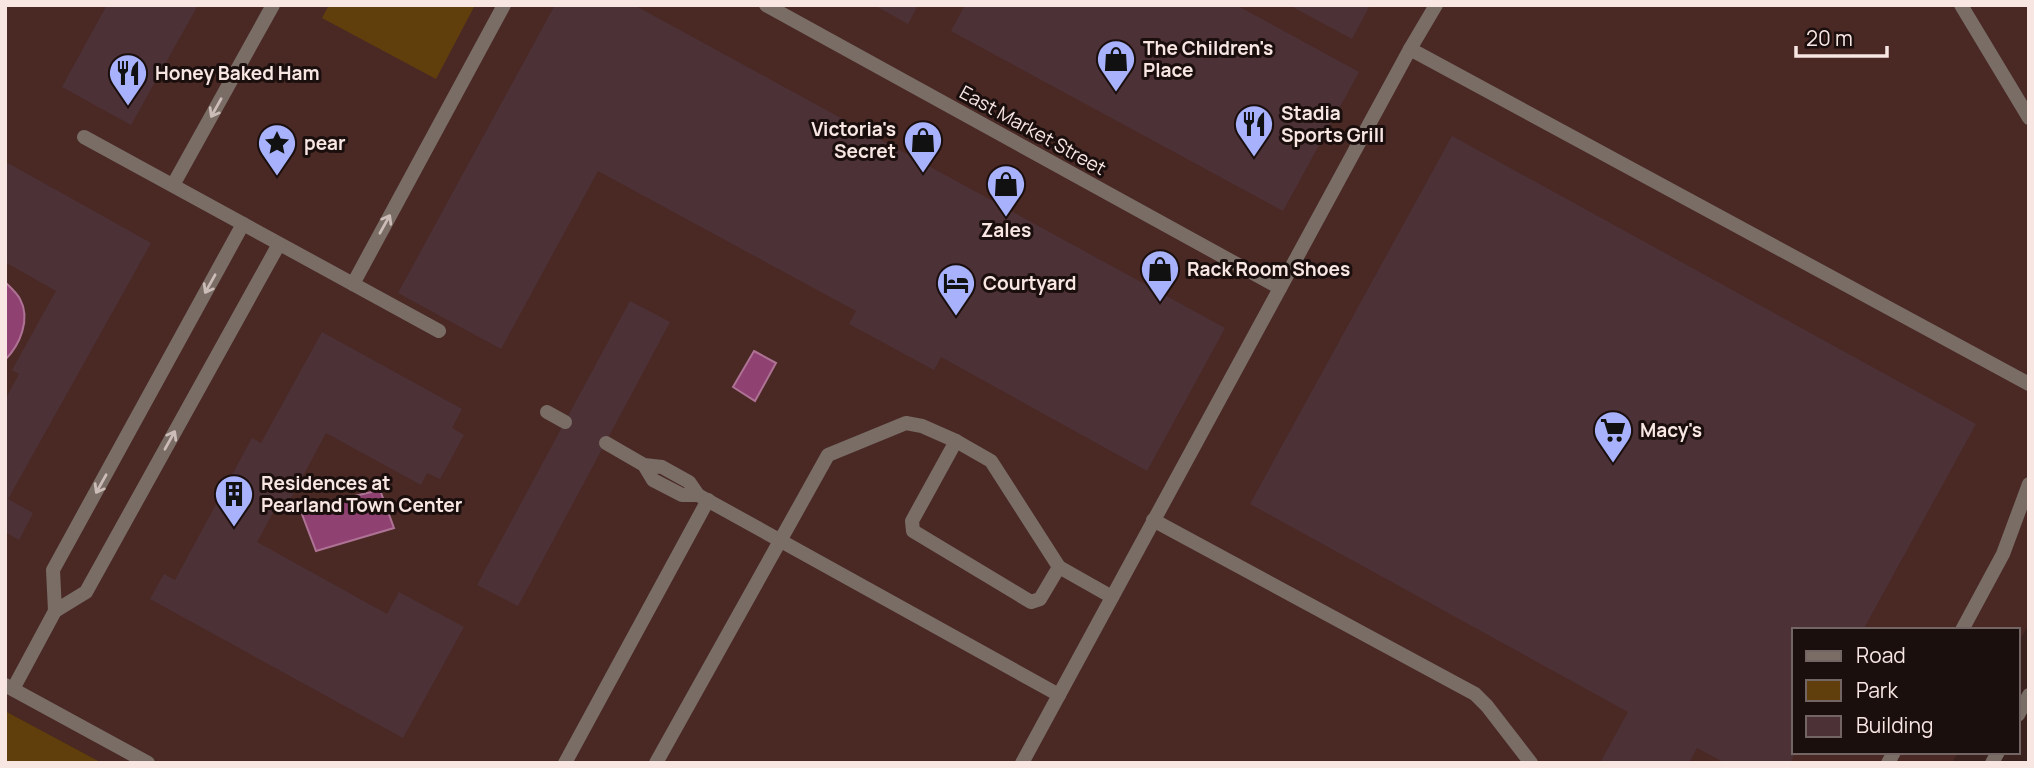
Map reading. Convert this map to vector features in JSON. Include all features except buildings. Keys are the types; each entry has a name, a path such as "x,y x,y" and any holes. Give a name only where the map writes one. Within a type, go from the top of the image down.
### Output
{"street":[{"path":"173,185 272,5"},
{"path":"353,284 504,5"},
{"name":"East Market Street","path":"766,5 1280,288"},
{"path":"1022,763 1436,5"},
{"path":"1961,5 2024,99 2029,118"},
{"path":"1410,49 2029,384"},
{"path":"84,137 439,331"},
{"path":"55,611 54,570 243,224"},
{"path":"148,763 9,687 55,611 86,592 279,244"},
{"path":"547,412 565,422"},
{"path":"656,763 828,455 906,423 922,426 956,441 991,461 1059,567 1112,597"},
{"path":"956,441 912,522 913,531 1031,603 1040,600 1059,567"},
{"path":"606,443 644,464 653,480 682,495 703,498 1059,695"},
{"path":"1963,628 2003,554 2029,484"},
{"path":"565,763 703,498"},
{"path":"1153,520 1475,694 1531,763"},
{"path":"2020,711 2029,695"}],"shaded area":[{"path":"5,5 2029,5 2029,624 2020,640 2020,628 1792,628 1792,754 1957,754 1952,763 102,763 5,711"},
{"path":"5,282 19,297 24,323 15,347 5,360"},
{"path":"754,351 776,363 755,401 733,387"},
{"path":"380,490 394,528 316,551 300,509"}],"green space":[{"path":"329,5 475,5 436,79 322,18"},
{"path":"5,711 102,763 5,763"}],"place":[{"name":"The Children's Place","path":"1116,93"},
{"name":"Honey Baked Ham","path":"128,107"},
{"name":"Stadia Sports Grill","path":"1254,158"},
{"name":"Victoria's Secret","path":"923,174"},
{"name":"pear","path":"277,177"},
{"name":"Zales","path":"1006,218"},
{"name":"Rack Room Shoes","path":"1160,303"},
{"name":"Courtyard","path":"956,317"},
{"name":"Macy's","path":"1613,464"},
{"name":"Residences at Pearland Town Center","path":"234,528"}]}
